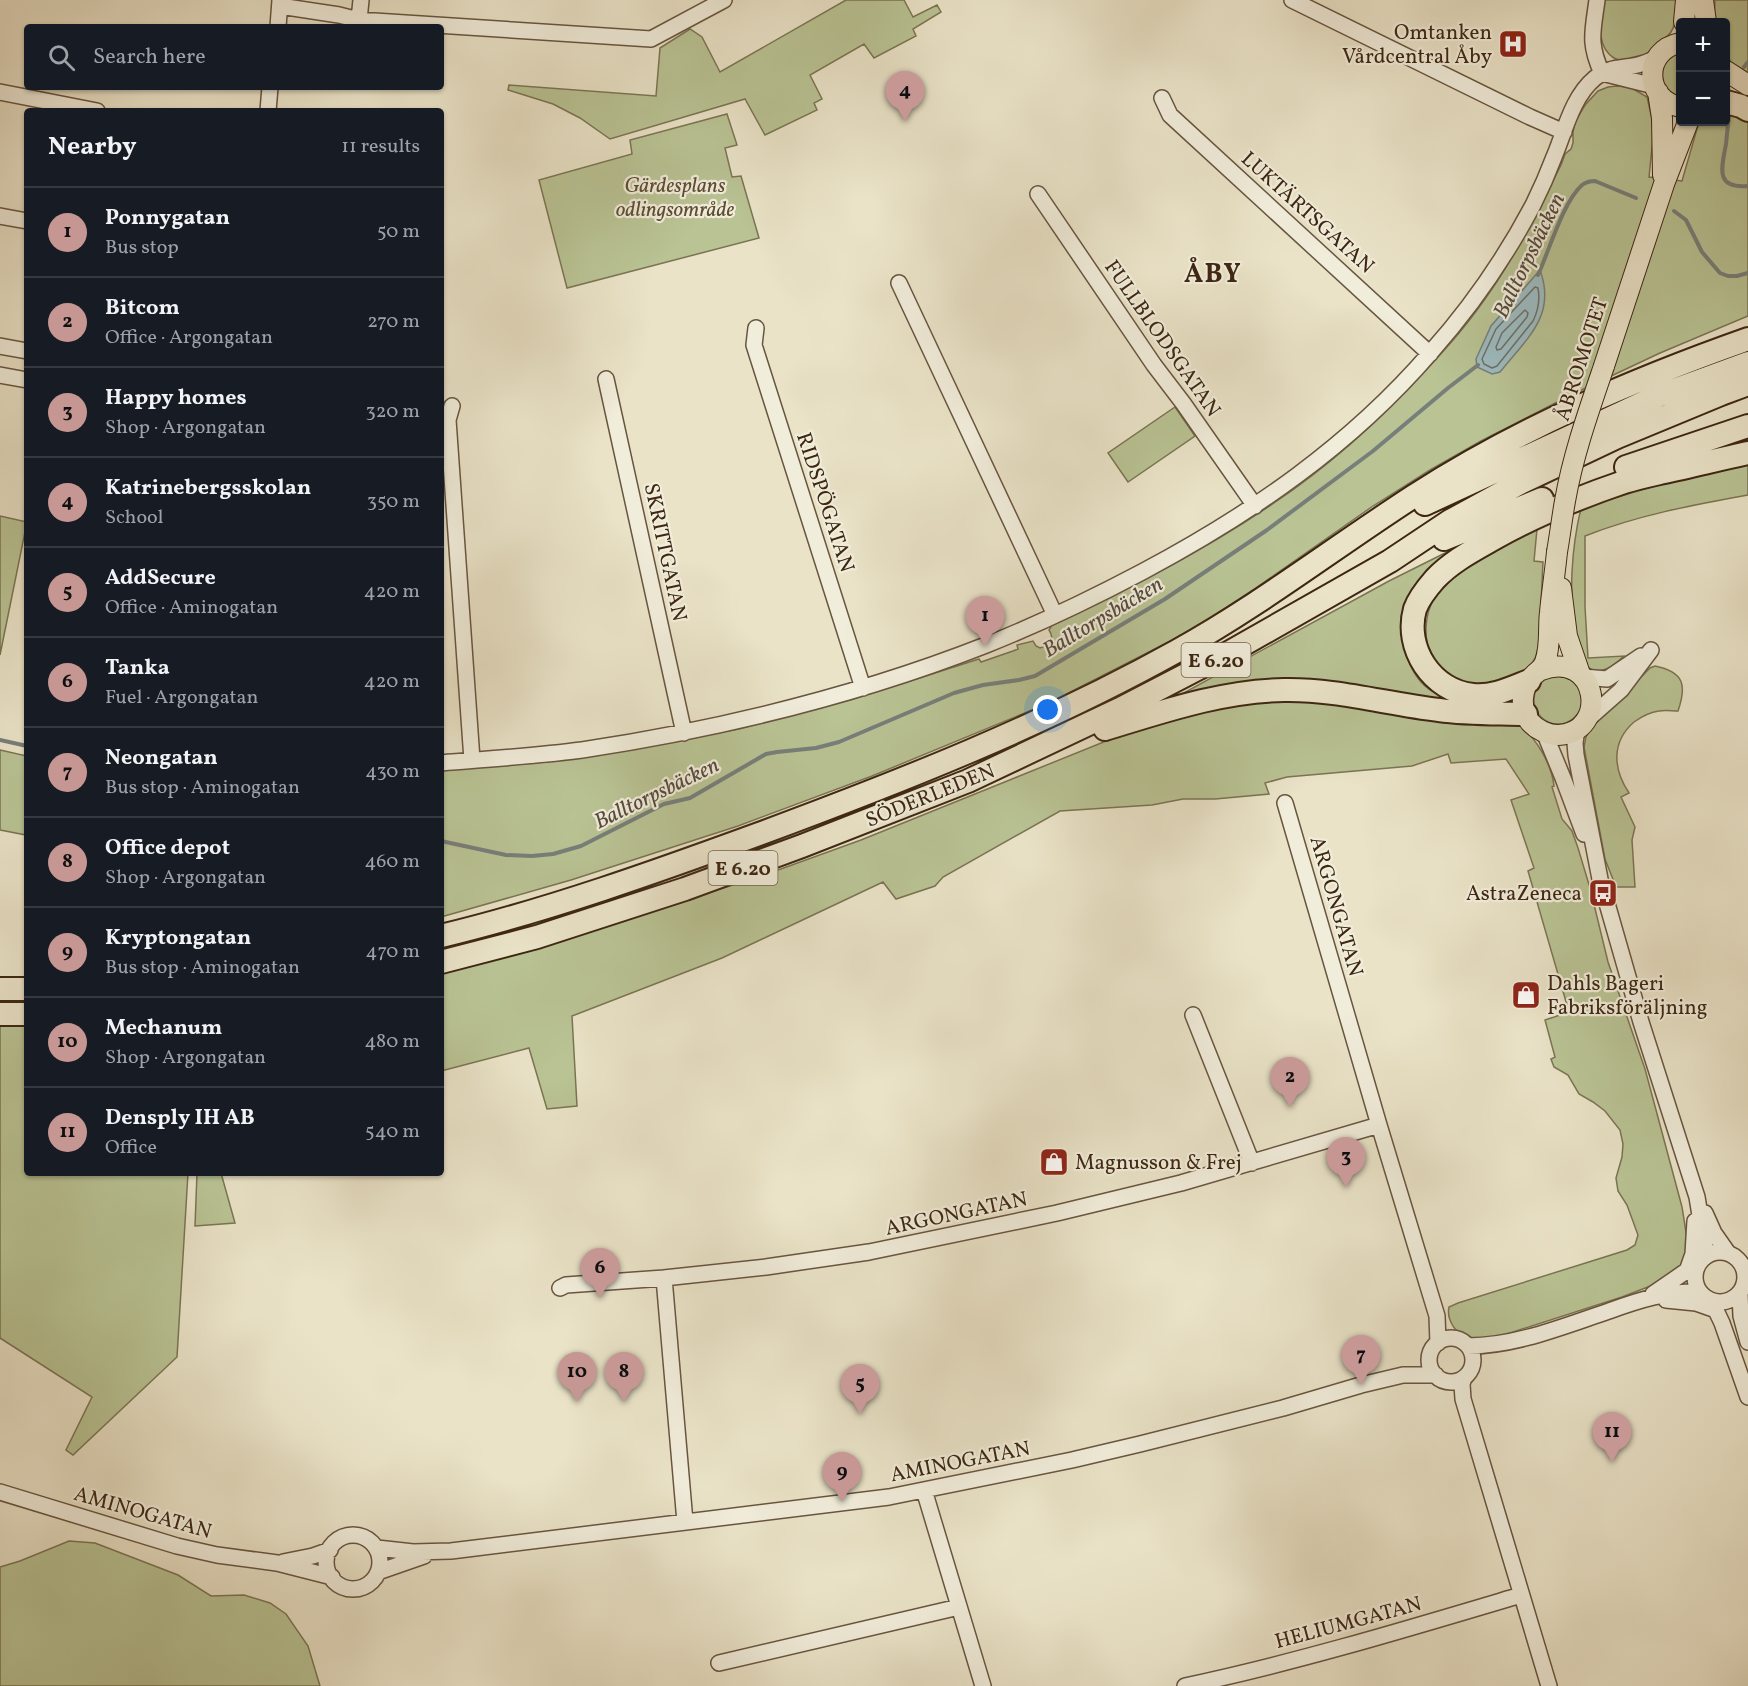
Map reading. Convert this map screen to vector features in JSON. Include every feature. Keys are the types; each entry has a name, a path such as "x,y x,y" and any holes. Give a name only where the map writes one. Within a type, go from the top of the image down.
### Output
{"highway":[{"path":"1730,103 1748,110"},
{"path":"1689,360 1748,326"},
{"path":"1350,540 1412,497 1507,441 1599,397 1689,360 1748,339"},
{"path":"1350,540 1658,396 1748,363"},
{"path":"1390,561 1450,521 1518,484 1617,437 1748,384"},
{"path":"1390,561 1517,508 1609,473 1748,426"},
{"path":"1535,675 1496,694 1485,696 1470,695 1451,689 1429,671 1415,647 1412,632 1416,606 1435,579 1453,562 1556,507 1626,481 1748,453"},
{"path":"1626,481 1655,458"},
{"name":"SÖDERLEDEN","path":"444,935 621,883 800,818 956,757 1068,706 1179,650 1350,540"},
{"name":"SÖDERLEDEN","path":"444,961 537,937 685,889 968,781 1036,750 1230,652 1390,561"},
{"path":"1036,750 1182,705 1230,695 1284,690 1338,694 1462,713 1526,714"},
{"path":"0,989 24,989"},
{"path":"0,1014 24,1014"}],"main road":[{"path":"1684,18 1686,0"},
{"path":"1703,0 1705,18"},
{"path":"1657,57 1676,41"},
{"name":"ÅBROMOTET","path":"1657,57 1653,71 1662,118 1664,184"},
{"path":"1727,72 1748,85"},
{"path":"1656,89 1665,100 1676,104"},
{"name":"ÅBROMOTET","path":"1526,714 1524,693 1547,656 1557,552 1572,467 1664,184 1686,126"},
{"name":"ÅBROMOTET","path":"1557,552 1567,636 1582,676 1592,694 1589,714 1581,725"},
{"path":"1535,675 1551,666 1561,666 1582,676"},
{"path":"1526,714 1530,722 1544,732 1561,735 1581,725"}],"street":[{"path":"359,20 361,0"},
{"path":"444,26 651,39 724,0"},
{"path":"1292,0 1564,132"},
{"path":"1597,0 1592,40 1593,50 1602,73"},
{"path":"278,24 280,3 359,20 420,24"},
{"path":"444,763 579,750 684,733 771,714 863,688 985,646 1107,590 1179,552 1255,506 1301,474 1386,400 1430,354 1469,306 1514,238 1538,193 1587,85 1610,68 1641,65 1657,57"},
{"path":"1602,73 1656,89"},
{"path":"268,108 270,90"},
{"path":"0,92 82,108"},
{"name":"LUKTÄRTSGATAN","path":"1162,98 1170,115 1430,354"},
{"name":"FULLBLODSGATAN","path":"1038,194 1154,365 1255,506"},
{"path":"0,216 24,220"},
{"path":"899,283 1055,615"},
{"name":"RIDSPÖGATAN","path":"756,328 754,345 863,688"},
{"path":"0,346 24,350"},
{"path":"0,375 24,379"},
{"name":"SKRITTGATAN","path":"606,379 684,733"},
{"path":"452,406 448,420 472,760"},
{"path":"1582,676 1607,680 1651,650 1621,690 1581,725 1575,743 1599,879"},
{"path":"1544,732 1599,879 1641,1022 1697,1197 1714,1233 1739,1260 1746,1277 1741,1316 1748,1342"},
{"name":"ARGONGATAN","path":"1285,803 1437,1316 1434,1348"},
{"path":"1193,1015 1252,1163"},
{"name":"ARGONGATAN","path":"560,1288 566,1285 664,1278 766,1267 869,1252 1057,1213 1181,1183 1379,1125"},
{"path":"1697,1197 1705,1245 1702,1259 1694,1276 1695,1284 1699,1292 1714,1306 1722,1323 1748,1397"},
{"path":"1687,1271 1693,1254 1697,1197"},
{"path":"1645,1298 1716,1252 1739,1260"},
{"path":"664,1278 685,1522"},
{"path":"1645,1298 1714,1306 1728,1302 1744,1286"},
{"path":"1442,1378 1453,1382 1468,1372 1488,1353 1503,1344 1645,1298 1677,1292 1699,1292"},
{"name":"ARGONGATAN","path":"1437,1316 1462,1343"},
{"path":"1462,1399 1430,1365 1434,1348 1450,1338 1462,1343 1503,1344"},
{"path":"1462,1343 1471,1352 1468,1372 1462,1384 1462,1399 1549,1686"},
{"name":"AMINOGATAN","path":"1403,1375 1434,1348"},
{"name":"AMINOGATAN","path":"277,1563 330,1550 338,1540 350,1535 368,1539 376,1548 413,1552 444,1551 889,1497 1140,1444 1403,1375 1442,1378"},
{"path":"924,1490 983,1686"},
{"name":"AMINOGATAN","path":"0,1492 177,1546 217,1555 277,1563 332,1577 343,1586 354,1588 368,1584 378,1572 444,1551"},
{"path":"376,1548 380,1560 378,1572"},
{"path":"330,1550 327,1555 327,1567 332,1577"},
{"name":"HELIUMGATAN","path":"1185,1686 1326,1651 1521,1595"},
{"path":"719,1663 959,1607"}],"green space":[{"path":"846,0 904,0 913,17 937,5 941,12 913,29 916,36 874,58 864,44 810,75 822,99 814,103 817,110 765,135 745,99 610,139 580,118 553,104 508,90 509,85 656,96 660,48 690,29 702,37 720,72"},
{"path":"1603,0 1677,0 1677,12 1670,34 1648,54 1633,60 1618,60 1609,54 1602,42 1600,28"},
{"path":"1715,0 1748,0 1748,73 1730,61 1730,18 1714,18"},
{"path":"1676,55 1676,96 1667,88 1662,75 1663,68"},
{"path":"1608,87 1630,87 1647,97 1654,128 1649,177 1682,181 1698,126 1730,126 1730,112 1745,119 1748,123 1748,316 1660,353 1481,441 1373,506 1192,630 1049,703 872,776 738,826 571,880 444,916 444,769 543,762 605,754 739,729 853,699 979,659 981,662 1018,649 1017,645 1033,641 1040,648 1049,645 1052,638 1049,630 1052,625 1193,553 1247,521 1294,489 1371,425 1407,390 1465,326 1512,258 1565,154 1571,149 1575,122 1585,105 1598,91"},
{"name":"Gärdesplans odlingsområde","path":"727,114 737,145 725,148 732,177 741,176 759,238 567,288 539,180 632,154 630,140"},
{"path":"1175,407 1195,436 1128,482 1108,453"},
{"path":"1748,463 1748,495 1645,516 1585,536 1588,658 1624,656 1606,669 1595,671 1589,668 1580,656 1576,642 1572,600 1573,556 1581,508 1691,475"},
{"path":"0,516 24,521 24,537 0,655"},
{"path":"1537,529 1534,561 1543,562 1539,645 1529,669 1492,688 1447,679 1434,662 1427,640 1428,615 1437,594 1452,577 1462,570"},
{"path":"1467,542 1431,568 1419,580 1408,599 1403,627 1407,656 1420,681 1430,690 1464,704 1178,696 1389,581"},
{"path":"1655,666 1672,672 1681,681 1681,702 1678,711 1656,712 1640,718 1621,738 1617,765 1629,793 1621,797 1635,827 1632,840 1635,887 1616,887 1605,859 1584,747 1592,726 1650,668"},
{"path":"1558,676 1575,683 1582,700 1575,717 1558,724 1541,717 1534,700 1541,683"},
{"path":"1284,698 1519,725 1525,730 1547,761 1562,819 1572,831 1590,888 1608,962 1645,1069 1682,1207 1688,1245 1687,1259 1676,1271 1653,1285 1622,1297 1491,1339 1470,1340 1465,1338 1454,1327 1449,1317 1449,1307 1458,1303 1627,1250 1635,1245 1638,1235 1627,1205 1618,1191 1616,1178 1623,1144 1620,1130 1605,1111 1579,1094 1568,1075 1554,1067 1551,1059 1555,1057 1545,1020 1569,1012 1528,871 1534,868 1511,800 1529,794 1506,759 1451,763 1448,754 1412,766 1287,777 1265,783 1269,794 1215,799 1183,799 1152,805 1060,811 943,877 935,886 896,899 883,882 722,958 572,1016 577,1106 547,1109 529,1048 444,1070 444,971 589,931 767,874 861,840 1116,737 1185,713"},
{"path":"0,750 24,755 24,835 0,830"},
{"path":"24,1024 24,1176 188,1176 177,1357 73,1455 66,1450 92,1397 0,1338 0,1025"},
{"path":"197,1176 222,1176 235,1223 195,1226"},
{"path":"69,1541 95,1543 178,1575 211,1596 244,1595 270,1603 286,1614 308,1646 320,1686 0,1686 0,1567"}],"water":[{"path":"1540,270 1545,301 1542,314 1529,337 1500,372 1492,374 1477,367 1476,359 1491,326"}],"waterway":[{"name":"Balltorpsbäcken","path":"1744,67 1748,62"},
{"name":"Balltorpsbäcken","path":"1728,126 1723,175 1730,184 1748,186"},
{"name":"Balltorpsbäcken","path":"1538,275 1563,215 1582,185 1595,181 1636,198"},
{"name":"Balltorpsbäcken","path":"1674,211 1686,220 1702,252 1720,273 1728,276 1748,273"},
{"name":"Balltorpsbäcken","path":"444,842 506,855 553,854 581,846 664,804 690,798 766,754 816,748 839,742 954,693 983,685 1035,676 1165,599 1267,530 1373,451 1478,365"},
{"name":"Balltorpsbäcken","path":"0,740 24,745"}],"place":[{"name":"Omtanken Vårdcentral Åby","path":"1513,44"},
{"name":"Katrinebergsskolan","path":"905,121"},
{"name":"Ponnygatan","path":"985,646"},
{"name":"AstraZeneca","path":"1603,893"},
{"name":"Dahls Bageri Fabriksföräljning","path":"1526,995"},
{"name":"Bitcom","path":"1290,1107"},
{"name":"Magnusson & Frej","path":"1054,1162"},
{"name":"Happy homes","path":"1346,1187"},
{"name":"Tanka","path":"600,1298"},
{"name":"Neongatan","path":"1361,1385"},
{"name":"Mechanum","path":"577,1402"},
{"name":"Office depot","path":"624,1402"},
{"name":"AddSecure","path":"860,1414"},
{"name":"Densply IH AB","path":"1612,1462"},
{"name":"Kryptongatan","path":"842,1502"}],"district":[{"name":"ÅBY","path":"1213,273"}]}
